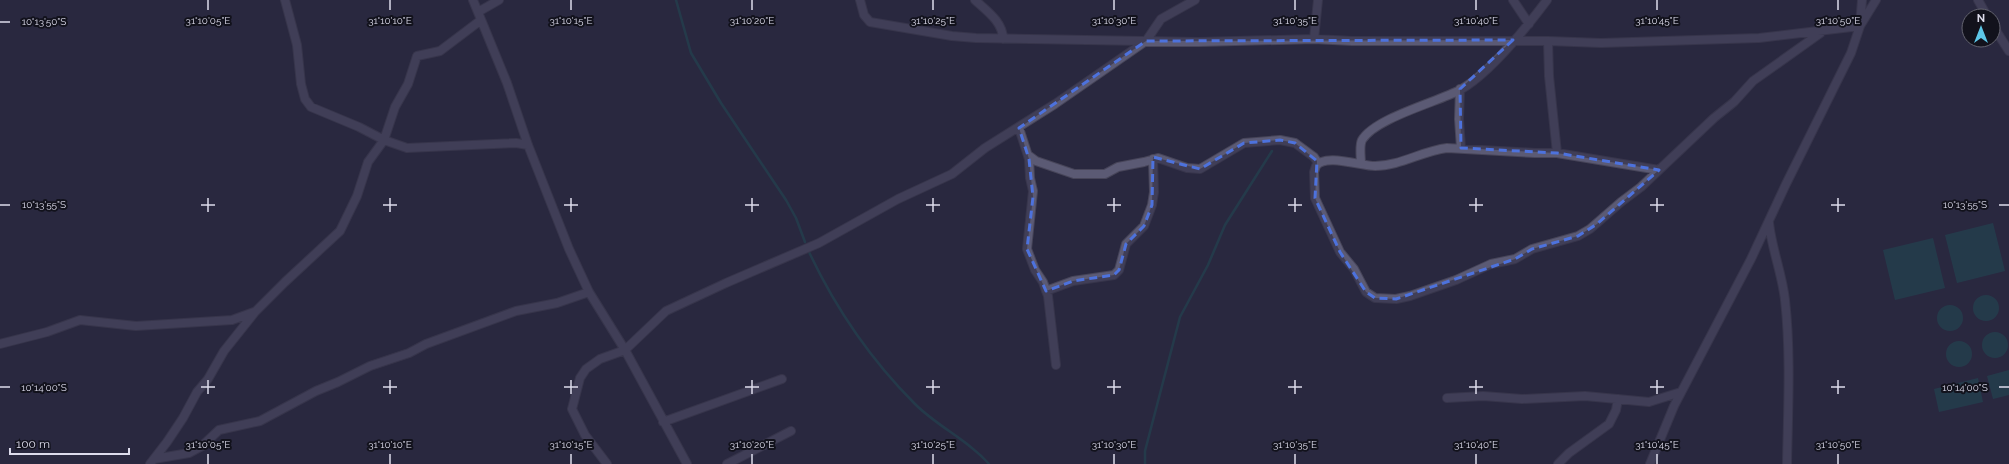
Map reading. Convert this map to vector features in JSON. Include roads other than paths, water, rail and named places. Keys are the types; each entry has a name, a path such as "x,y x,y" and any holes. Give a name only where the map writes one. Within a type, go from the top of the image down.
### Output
{"street":[{"path":"285,0 296,45 302,84 308,103 311,107 353,124 384,140 407,148 516,143 528,145"},
{"path":"473,0 507,83 528,145 569,249 589,292 625,350 687,464"},
{"path":"152,461 183,418 197,392 208,379 224,352 255,312 340,230 357,196 368,162 384,140 396,107 408,84 417,56 440,51 479,16 500,0"},
{"path":"860,0 867,19 879,25 952,36 1003,39 1199,42 1314,39 1352,41 1514,40 1601,43 1744,38 1798,34 1860,26"},
{"path":"975,0 999,24 1003,30 1003,39"},
{"path":"608,464 577,423 572,407 576,401 578,384 582,373 600,360 625,350 661,315 672,308 819,243 898,199 938,182 957,171 994,142 1019,128 1146,41 1160,19 1195,0"},
{"path":"1314,39 1318,0"},
{"path":"1512,0 1529,24"},
{"path":"1361,164 1362,140 1375,129 1399,115 1460,89 1503,53 1529,24 1547,0"},
{"path":"1860,26 1862,0"},
{"path":"1652,462 1681,392 1769,222 1840,77 1860,26 1876,0"},
{"path":"1318,163 1314,172 1315,198 1340,252 1354,269 1366,292 1374,298 1396,299 1423,292 1456,280 1491,264 1514,259 1532,249 1578,236 1596,224 1621,202 1642,187 1714,118 1734,102 1753,81 1824,30"},
{"path":"2001,38 2009,51"},
{"path":"1548,41 1550,92 1557,153"},
{"path":"1460,89 1459,119 1462,148"},
{"path":"1019,128 1028,155 1033,191 1027,249 1035,270 1046,290 1056,365"},
{"path":"1028,155 1041,163 1074,174 1083,175 1105,174 1118,167 1153,159 1165,159 1188,168 1200,169 1244,143 1280,140 1295,143 1314,157 1318,163"},
{"path":"1318,163 1329,160 1384,165 1435,150 1462,148 1557,153 1659,170"},
{"path":"1046,290 1073,281 1108,277 1117,273 1122,262 1126,244 1144,226 1148,219 1154,192 1153,159"},
{"path":"1769,222 1773,251 1784,298 1787,325 1787,464"},
{"path":"152,461 189,453 202,446 219,430 260,421 316,391 370,366 409,353 426,344 516,311 557,303 589,292"},
{"path":"0,344 47,332 80,320 136,326 232,320 255,312"},
{"path":"663,422 782,380"},
{"path":"1447,398 1483,396 1522,399 1585,396 1649,402 1681,392"},
{"path":"1558,464 1569,453 1609,424 1616,410 1618,399"},
{"path":"727,464 751,454 791,431"}],"waterway":[{"path":"676,0 691,53 721,103 786,200 796,218 805,242"},
{"path":"1145,464 1145,451 1180,317 1208,265 1225,225 1272,151"},
{"path":"809,252 830,293 869,352 884,370 915,404 933,420 981,455 989,464"}]}
